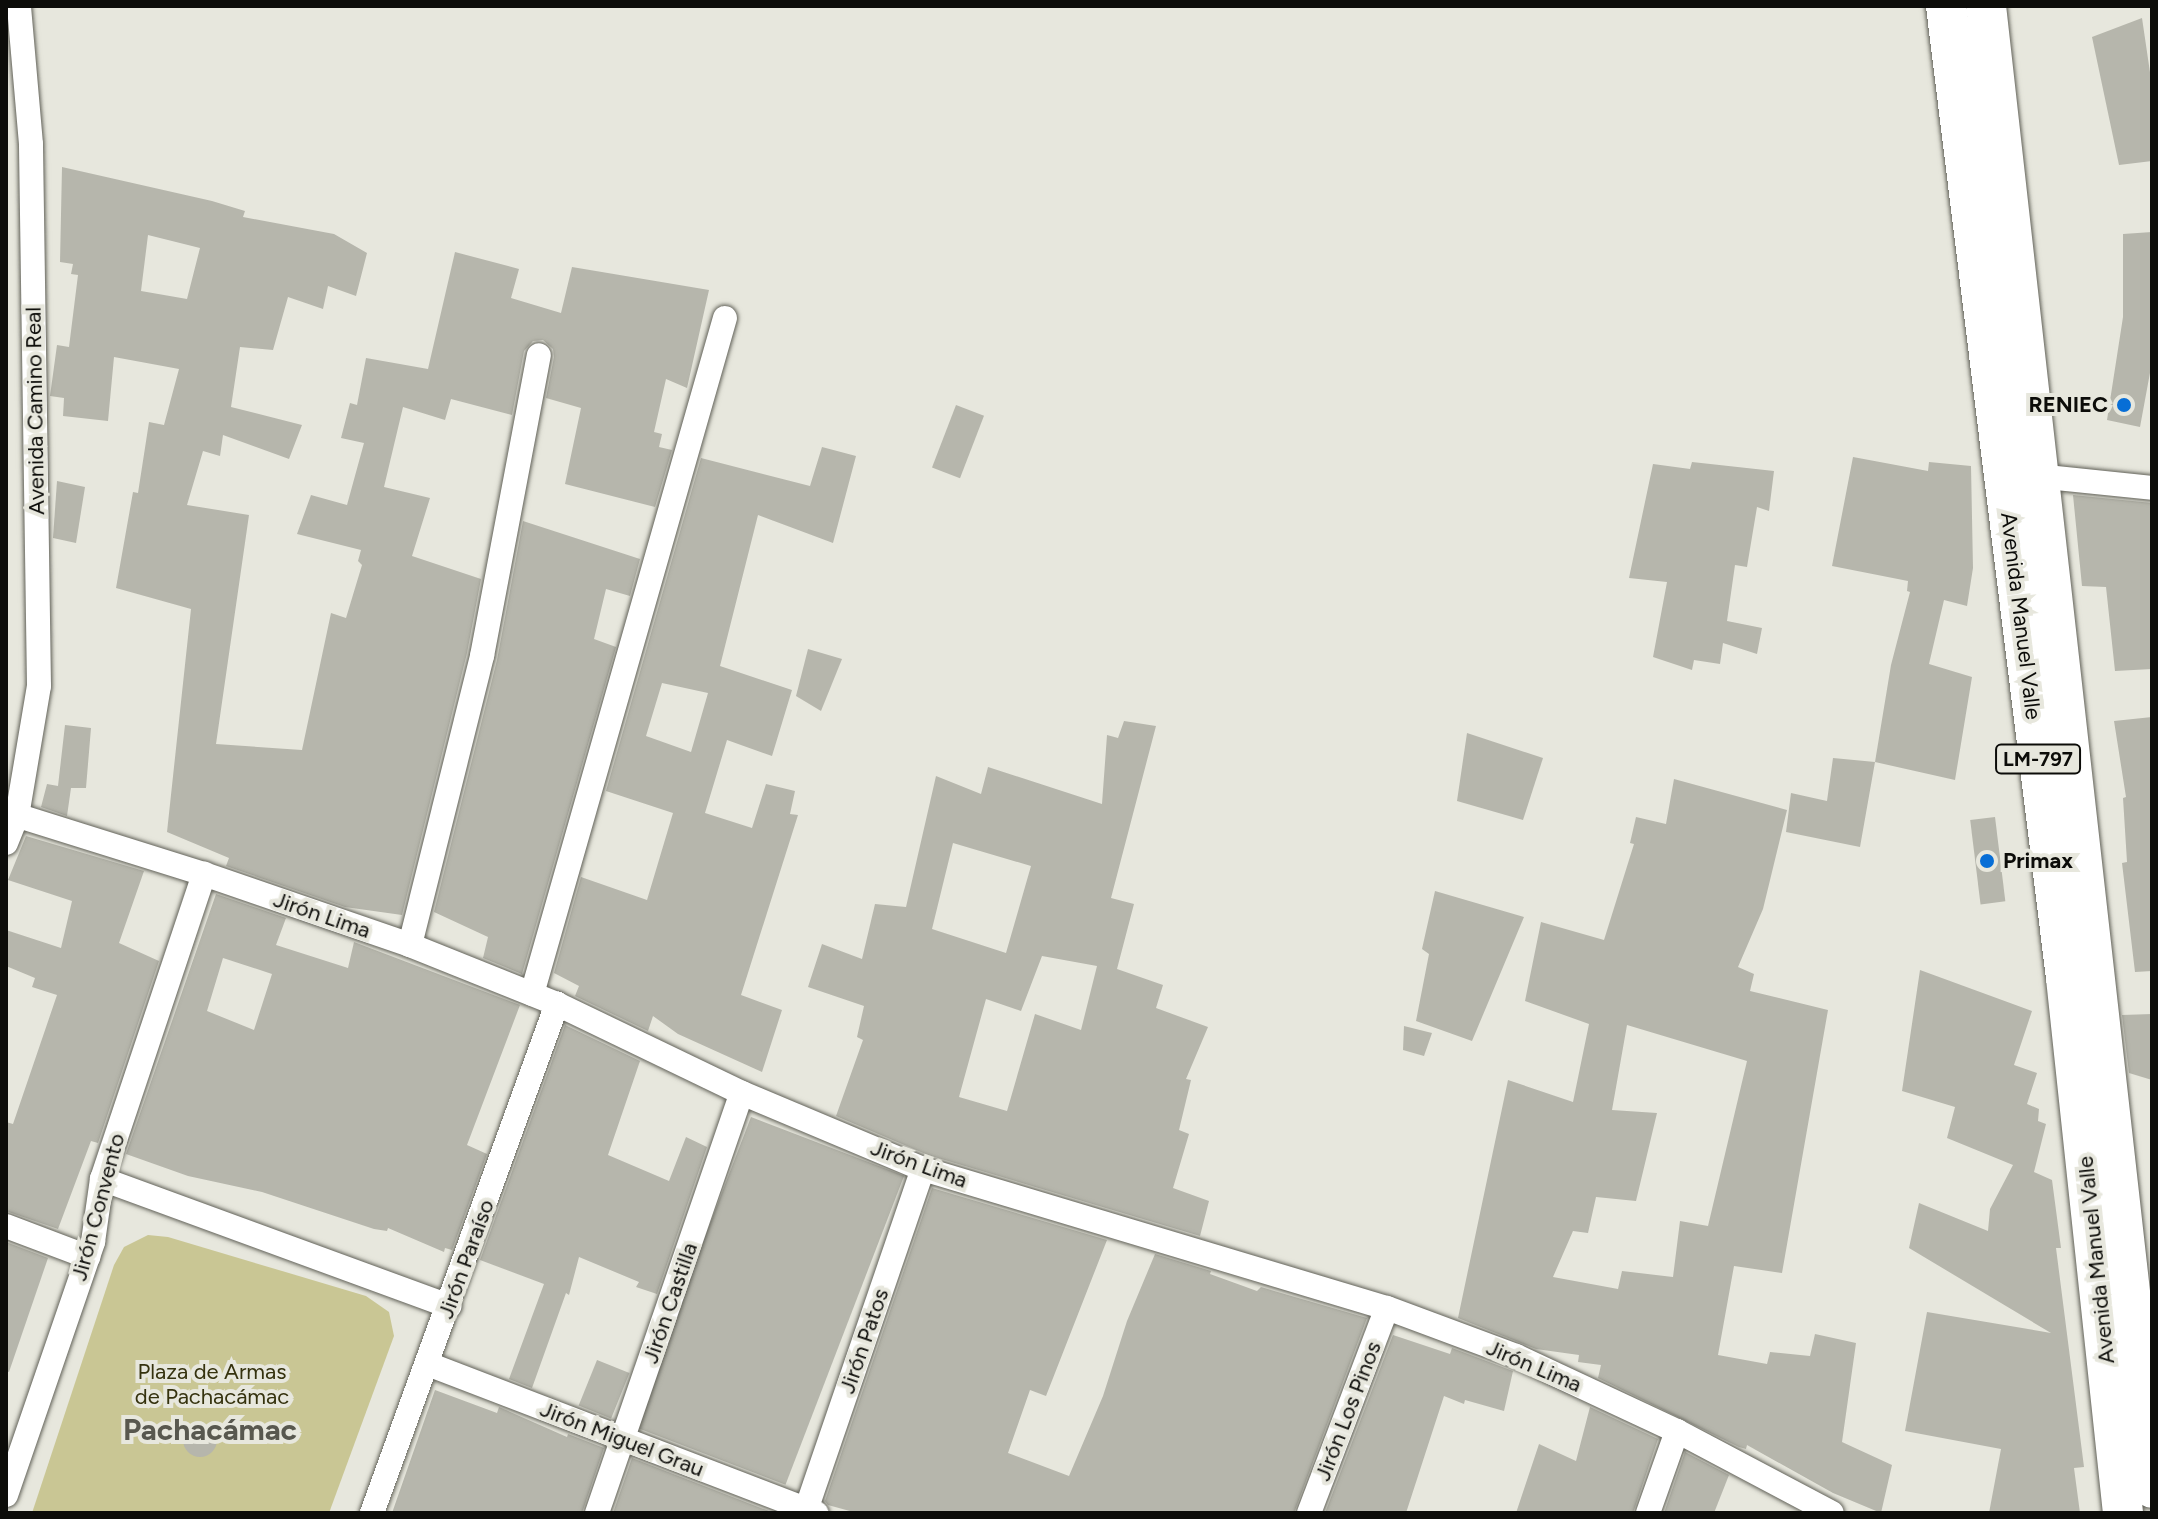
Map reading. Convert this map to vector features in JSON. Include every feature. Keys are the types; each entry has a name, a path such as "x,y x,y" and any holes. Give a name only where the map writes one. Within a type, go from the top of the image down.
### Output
{"main road":[{"name":"Avenida Manuel Valle","path":"1946,6 2021,474 2152,1488"},
{"name":"Avenida Manuel Valle","path":"1986,6 2021,474 2066,978 2123,1513"}],"street":[{"name":"Avenida Camino Real","path":"6,843 39,686 31,144 19,6"},
{"path":"532,994 725,318"},
{"path":"410,945 482,656 539,355"},
{"path":"2021,474 2152,488"},
{"name":"Jirón Lima","path":"11,814 204,874 410,945 557,1004 742,1093 923,1169 1387,1308 1516,1356 1677,1431 1832,1513"},
{"name":"Jirón Convento","path":"6,1495 88,1257 102,1179 204,874"},
{"name":"Jirón Paraíso","path":"372,1513 557,1004"},
{"name":"Jirón Castilla","path":"597,1513 742,1093"},
{"name":"Jirón Patos","path":"809,1512 923,1169"},
{"path":"102,1179 449,1306"},
{"path":"6,1226 88,1257"},
{"name":"Jirón Los Pinos","path":"1309,1513 1387,1308"},
{"name":"Jirón Miguel Grau","path":"428,1364 809,1512"},
{"path":"1648,1513 1677,1431"}],"green space":[{"name":"Plaza de Armas de Pachacámac","path":"148,1235 168,1237 366,1296 389,1312 394,1336 329,1513 32,1513 114,1265 124,1247"}],"building":[{"path":"2142,18 2152,86 2152,161 2119,165 2092,37"},
{"path":"62,167 212,201 245,211 243,217 334,234 367,253 356,296 328,286 323,309 288,297 273,350 240,347 231,407 302,425 289,459 223,435 220,456 203,451 187,505 249,515 216,744 302,750 331,613 346,618 362,565 358,561 361,550 297,534 311,495 347,505 364,443 341,438 350,403 357,405 366,358 428,369 455,252 519,269 511,298 561,313 572,267 709,290 687,388 666,379 654,432 662,434 659,447 672,450 655,507 565,484 581,408 546,398 554,357 553,349 543,340 533,341 524,351 512,415 451,399 445,420 403,407 384,487 430,498 412,556 481,579 467,653 402,915 345,907 226,866 229,858 167,832 191,609 116,588 133,492 138,493 149,422 164,425 179,369 114,357 108,421 63,416 64,398 50,396 57,345 69,347 78,275 71,274 73,264 60,262","holes":["148,235 200,248 187,299 141,291"]},
{"path":"2152,232 2152,362 2140,427 2107,420 2123,317 2123,234"},
{"path":"956,405 984,416 960,478 932,468"},
{"path":"822,447 856,456 833,543 758,515 720,666 792,690 772,756 727,740 705,813 752,828 766,784 795,791 790,814 798,815 741,995 782,1010 762,1072 678,1034 653,1016 648,1031 575,996 579,986 554,973 581,877 647,900 673,813 606,791 701,458 810,486","holes":["662,683 708,693 691,752 646,736"]},
{"path":"1853,457 1928,471 1929,462 1971,466 1973,568 1967,606 1944,600 1929,664 1972,677 1955,780 1875,762 1891,665 1910,592 1907,591 1908,581 1832,566"},
{"path":"1692,462 1774,471 1769,511 1757,507 1747,567 1735,565 1727,621 1762,628 1757,654 1723,643 1720,664 1694,660 1692,670 1653,657 1667,582 1629,578 1653,464 1690,469"},
{"path":"57,481 85,487 76,543 53,538"},
{"path":"2073,495 2152,503 2152,669 2115,671 2106,587 2082,586"},
{"path":"523,521 640,559 630,596 606,589 594,639 616,647 522,974 483,958 488,937 434,912 497,660"},
{"path":"808,649 842,659 821,711 796,696"},
{"path":"2152,717 2152,971 2135,972 2122,863 2127,862 2123,798 2126,797 2114,721"},
{"path":"1124,721 1156,726 1111,898 1134,904 1117,969 1163,985 1156,1008 1208,1027 1186,1079 1191,1080 1179,1130 1189,1134 1173,1188 1209,1201 1200,1236 928,1155 836,1116 863,1040 857,1037 864,1006 808,987 822,944 862,959 875,904 906,907 936,776 981,794 988,767 1102,804 1107,735 1118,738","holes":["953,843 1031,866 1006,953 932,929","1042,956 1097,966 1081,1030 1035,1014 1007,1111 959,1097 986,999 1021,1011"]},
{"path":"65,725 91,728 86,788 71,788 67,816 41,807 47,784 58,786"},
{"path":"1467,733 1543,758 1523,820 1457,801"},
{"path":"1833,758 1875,762 1860,847 1786,832 1791,793 1827,801"},
{"path":"1674,779 1787,810 1763,909 1738,967 1754,974 1750,991 1828,1010 1782,1273 1734,1266 1718,1355 1767,1364 1770,1352 1810,1356 1815,1334 1856,1343 1842,1442 1892,1465 1881,1513 1833,1493 1747,1445 1746,1449 1739,1447 1598,1378 1601,1365 1578,1362 1579,1355 1536,1349 1458,1318 1508,1080 1573,1102 1589,1024 1525,1001 1541,922 1604,940 1634,844 1630,843 1636,817 1666,824","holes":["1627,1025 1747,1061 1708,1226 1680,1221 1673,1277 1622,1271 1618,1289 1553,1277 1573,1231 1588,1233 1596,1197 1636,1201 1657,1113 1612,1110"]},
{"name":"Primax","path":"1995,817 2005,901 1981,904 1970,820"},
{"path":"26,836 144,871 119,943 159,961 98,1143 91,1141 58,1229 6,1211 6,1122 13,1124 57,995 32,987 35,978 6,966 6,930 61,948 72,901 8,880"},
{"path":"1435,891 1524,917 1472,1041 1416,1021 1429,954 1422,949"},
{"path":"216,894 286,918 276,945 348,968 354,942 520,1005 467,1145 487,1154 452,1250 445,1248 444,1252 388,1228 387,1231 374,1229 262,1192 188,1176 126,1154","holes":["223,958 272,974 254,1030 207,1011"]},
{"path":"1920,970 2032,1011 2014,1065 2037,1073 2027,1104 2039,1109 2038,1121 2046,1124 2034,1172 2052,1180 2061,1248 2056,1248 2084,1467 2074,1468 2080,1513 1989,1513 2001,1449 1905,1431 1927,1312 2051,1333 1909,1248 1919,1203 1988,1231 1990,1209 2013,1165 1947,1138 1955,1107 1902,1091"},
{"path":"2152,1014 2152,1080 2129,1073 2122,1015"},
{"path":"565,1025 640,1061 608,1155 669,1181 686,1137 707,1147 657,1294 636,1287 639,1282 579,1257 569,1295 566,1293 532,1388 509,1379 544,1284 480,1260"},
{"path":"1404,1026 1432,1033 1424,1056 1403,1050"},
{"path":"751,1117 904,1176 785,1485 632,1426"},
{"path":"932,1188 1107,1240 1046,1396 1030,1390 1008,1453 1069,1476 1103,1396 1127,1321 1155,1254 1211,1271 1210,1274 1257,1291 1261,1287 1367,1318 1294,1513 857,1513 828,1505 825,1501"},
{"path":"6,1242 48,1258 9,1372 6,1371"},
{"path":"1393,1335 1450,1354 1452,1348 1513,1371 1504,1411 1465,1400 1464,1404 1444,1396 1406,1513 1325,1513"},
{"path":"597,1360 629,1373 611,1419 579,1405"},
{"path":"435,1390 497,1413 499,1407 567,1437 568,1434 604,1448 582,1513 392,1513"},
{"path":"1590,1407 1658,1439 1633,1513 1516,1513 1539,1444 1576,1461"},
{"path":"200,1423 212,1428 217,1440 212,1452 200,1457 188,1452 183,1440 188,1428"},
{"path":"1685,1452 1729,1475 1714,1513 1664,1513"},
{"path":"632,1458 774,1513 613,1513"}],"place":[{"name":"RENIEC","path":"2124,405"},
{"name":"Primax","path":"1987,861"}],"district":[{"name":"Pachacámac","path":"210,1430"}]}
